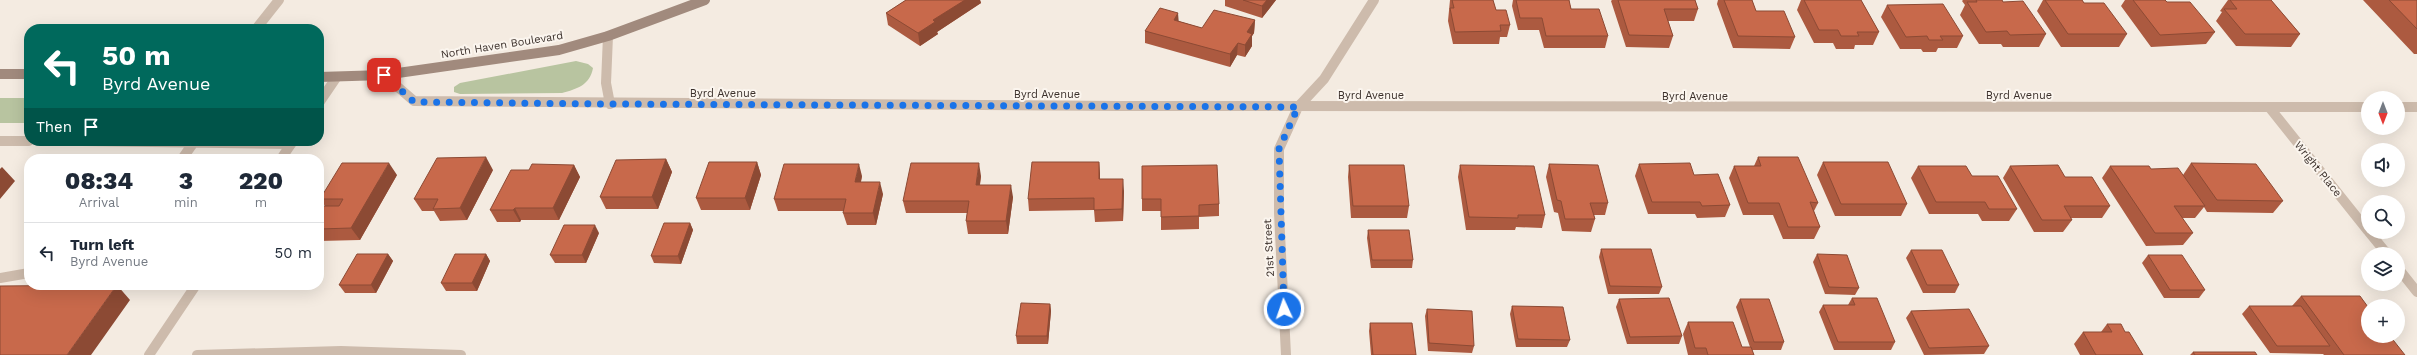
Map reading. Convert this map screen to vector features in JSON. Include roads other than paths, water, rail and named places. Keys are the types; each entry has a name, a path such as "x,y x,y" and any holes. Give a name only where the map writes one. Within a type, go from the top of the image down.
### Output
{"street":[{"path":"260,24 279,0"},
{"name":"North Haven Boulevard","path":"324,77 384,75 559,50 608,36 705,0"},
{"name":"21st Street","path":"1286,355 1279,213 1279,149 1298,107 1324,79 1374,0"},
{"path":"608,36 606,82 610,104"},
{"path":"0,74 24,74"},
{"name":"Byrd Avenue","path":"384,75 414,102 1298,107 2361,107"},
{"path":"324,96 336,78"},
{"name":"Wright Place","path":"2269,107 2361,221"},
{"path":"2405,107 2417,108"},
{"path":"0,141 24,141"},
{"name":"Wright Place","path":"2375,239 2382,247"},
{"path":"0,278 24,274"},
{"path":"2405,277 2417,292"},
{"path":"149,355 193,290"},
{"path":"197,355 341,351 460,354"}]}
